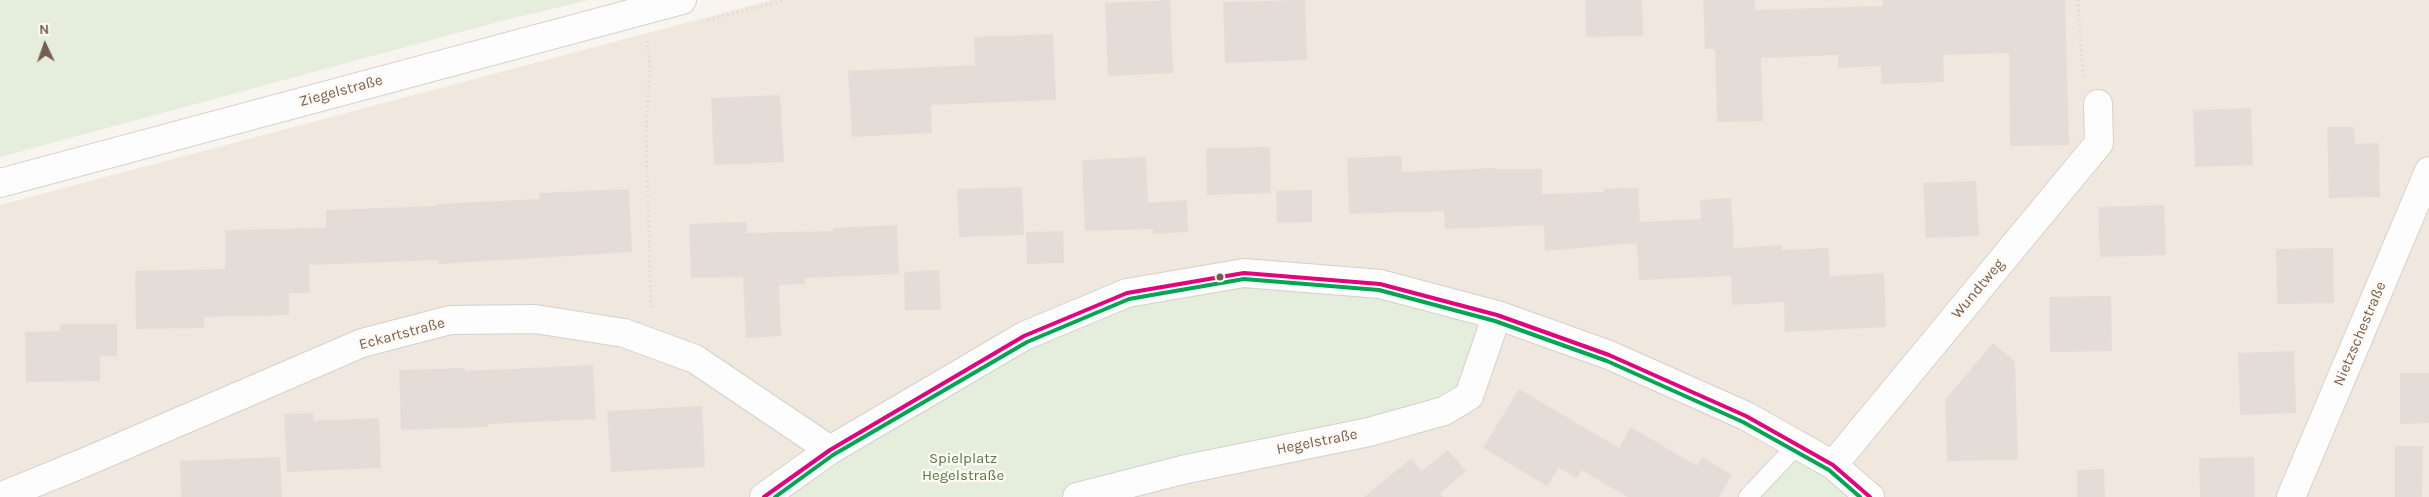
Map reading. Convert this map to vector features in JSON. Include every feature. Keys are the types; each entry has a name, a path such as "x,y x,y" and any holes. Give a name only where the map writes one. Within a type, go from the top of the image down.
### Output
{"street":[{"name":"Ziegelstraße","path":"0,183 682,0"},
{"name":"Wundtweg","path":"1833,465 2099,143 2098,104"},
{"name":"Nietzschestraße","path":"2291,497 2429,171"},
{"path":"764,497 830,450 1024,336 1127,293 1244,273 1380,284 1497,316 1609,355 1746,416 1833,465 1870,497"},
{"name":"Hegelstraße","path":"1077,497 1182,470 1369,432 1444,412 1469,396 1497,316"},
{"name":"Eckartstraße","path":"0,497 362,343 450,320 535,319 624,333 696,359 830,450"}],"lane":[{"path":"1748,497 1797,445"}],"path":[{"path":"2078,0 2082,77 2098,104"},
{"path":"646,35 650,65 646,131 652,344"}],"shaded area":[{"path":"772,0 2429,0 2429,497 0,497 0,205"}],"green space":[{"path":"0,0 589,0 505,20 0,157"},
{"name":"Spielplatz Hegelstraße","path":"1245,273 1497,315 1469,396 1077,497 764,497 1024,336"},
{"path":"1797,457 1850,497 1761,497"}],"building":[{"path":"1170,0 1173,73 1108,76 1105,3"},
{"path":"1305,0 1307,60 1225,63 1223,2"},
{"path":"1585,0 1642,0 1643,36 1586,37"},
{"path":"1703,0 1755,0 1755,10 1883,6 1883,0 2065,0 2069,145 2010,146 2009,53 1943,55 1944,82 1881,84 1881,66 1838,68 1838,55 1761,58 1763,121 1717,122 1715,49 1705,49"},
{"path":"1053,34 1056,100 931,105 932,133 852,137 848,71 975,65 974,37"},
{"path":"780,95 784,162 714,165 711,98"},
{"path":"2251,108 2253,165 2195,167 2193,110"},
{"path":"2327,127 2354,127 2355,144 2379,143 2380,197 2329,198"},
{"path":"1270,147 1271,193 1207,195 1206,148"},
{"path":"1402,156 1402,172 1496,168 1542,169 1542,194 1604,192 1604,189 1638,188 1640,222 1701,219 1700,200 1731,198 1734,248 1782,245 1782,250 1828,248 1830,276 1884,273 1886,327 1785,332 1784,302 1732,305 1731,276 1639,280 1637,243 1545,251 1544,225 1445,229 1444,211 1349,214 1347,158"},
{"path":"1146,157 1148,203 1187,200 1188,232 1153,234 1153,229 1085,231 1082,160"},
{"path":"1976,181 1979,236 1926,238 1923,183"},
{"path":"1022,187 1024,235 959,237 957,189"},
{"path":"629,189 632,252 439,264 438,260 309,265 310,293 289,293 289,315 204,317 204,328 136,329 135,271 225,269 225,230 326,228 326,210 436,206 436,204 540,199 539,193"},
{"path":"1312,190 1312,222 1277,223 1276,191"},
{"path":"2164,205 2166,255 2100,257 2098,207"},
{"path":"746,222 747,233 833,231 833,228 897,225 899,274 805,278 805,284 779,285 781,336 746,338 743,277 691,278 689,224"},
{"path":"1063,231 1064,263 1027,264 1026,232"},
{"path":"2333,248 2334,303 2277,304 2276,249"},
{"path":"939,270 941,310 905,310 904,272"},
{"path":"2111,296 2112,351 2050,352 2049,297"},
{"path":"60,324 117,324 117,356 100,356 100,381 26,382 25,332 60,331"},
{"path":"1993,343 2015,362 2018,460 1947,461 1945,400"},
{"path":"2294,351 2296,413 2240,415 2238,353"},
{"path":"593,365 596,419 488,424 488,427 401,430 399,370 465,368 465,371"},
{"path":"2400,373 2429,373 2429,423 2400,424"},
{"path":"1519,389 1619,448 1631,427 1697,466 1702,457 1732,475 1719,497 1628,497 1581,470 1577,478 1559,468 1547,486 1483,448"},
{"path":"702,406 705,467 611,472 607,411"},
{"path":"313,413 314,421 379,418 381,468 287,472 284,414"},
{"path":"2395,446 2423,446 2422,497 2395,497"},
{"path":"1448,450 1466,471 1440,493 1443,497 1364,497 1411,459 1422,471"},
{"path":"280,457 282,497 181,497 180,461"},
{"path":"2254,457 2255,497 2200,497 2199,458"},
{"path":"2104,469 2105,497 2077,497 2077,470"}],"transit line":[{"path":"764,497 830,450 1024,336 1127,293 1244,273 1380,284 1497,315 1609,355 1746,416 1833,465 1870,497"},
{"path":"775,497 833,455 1027,342 1129,299 1244,279 1379,290 1495,321 1607,361 1743,422 1829,470 1860,497"}]}
